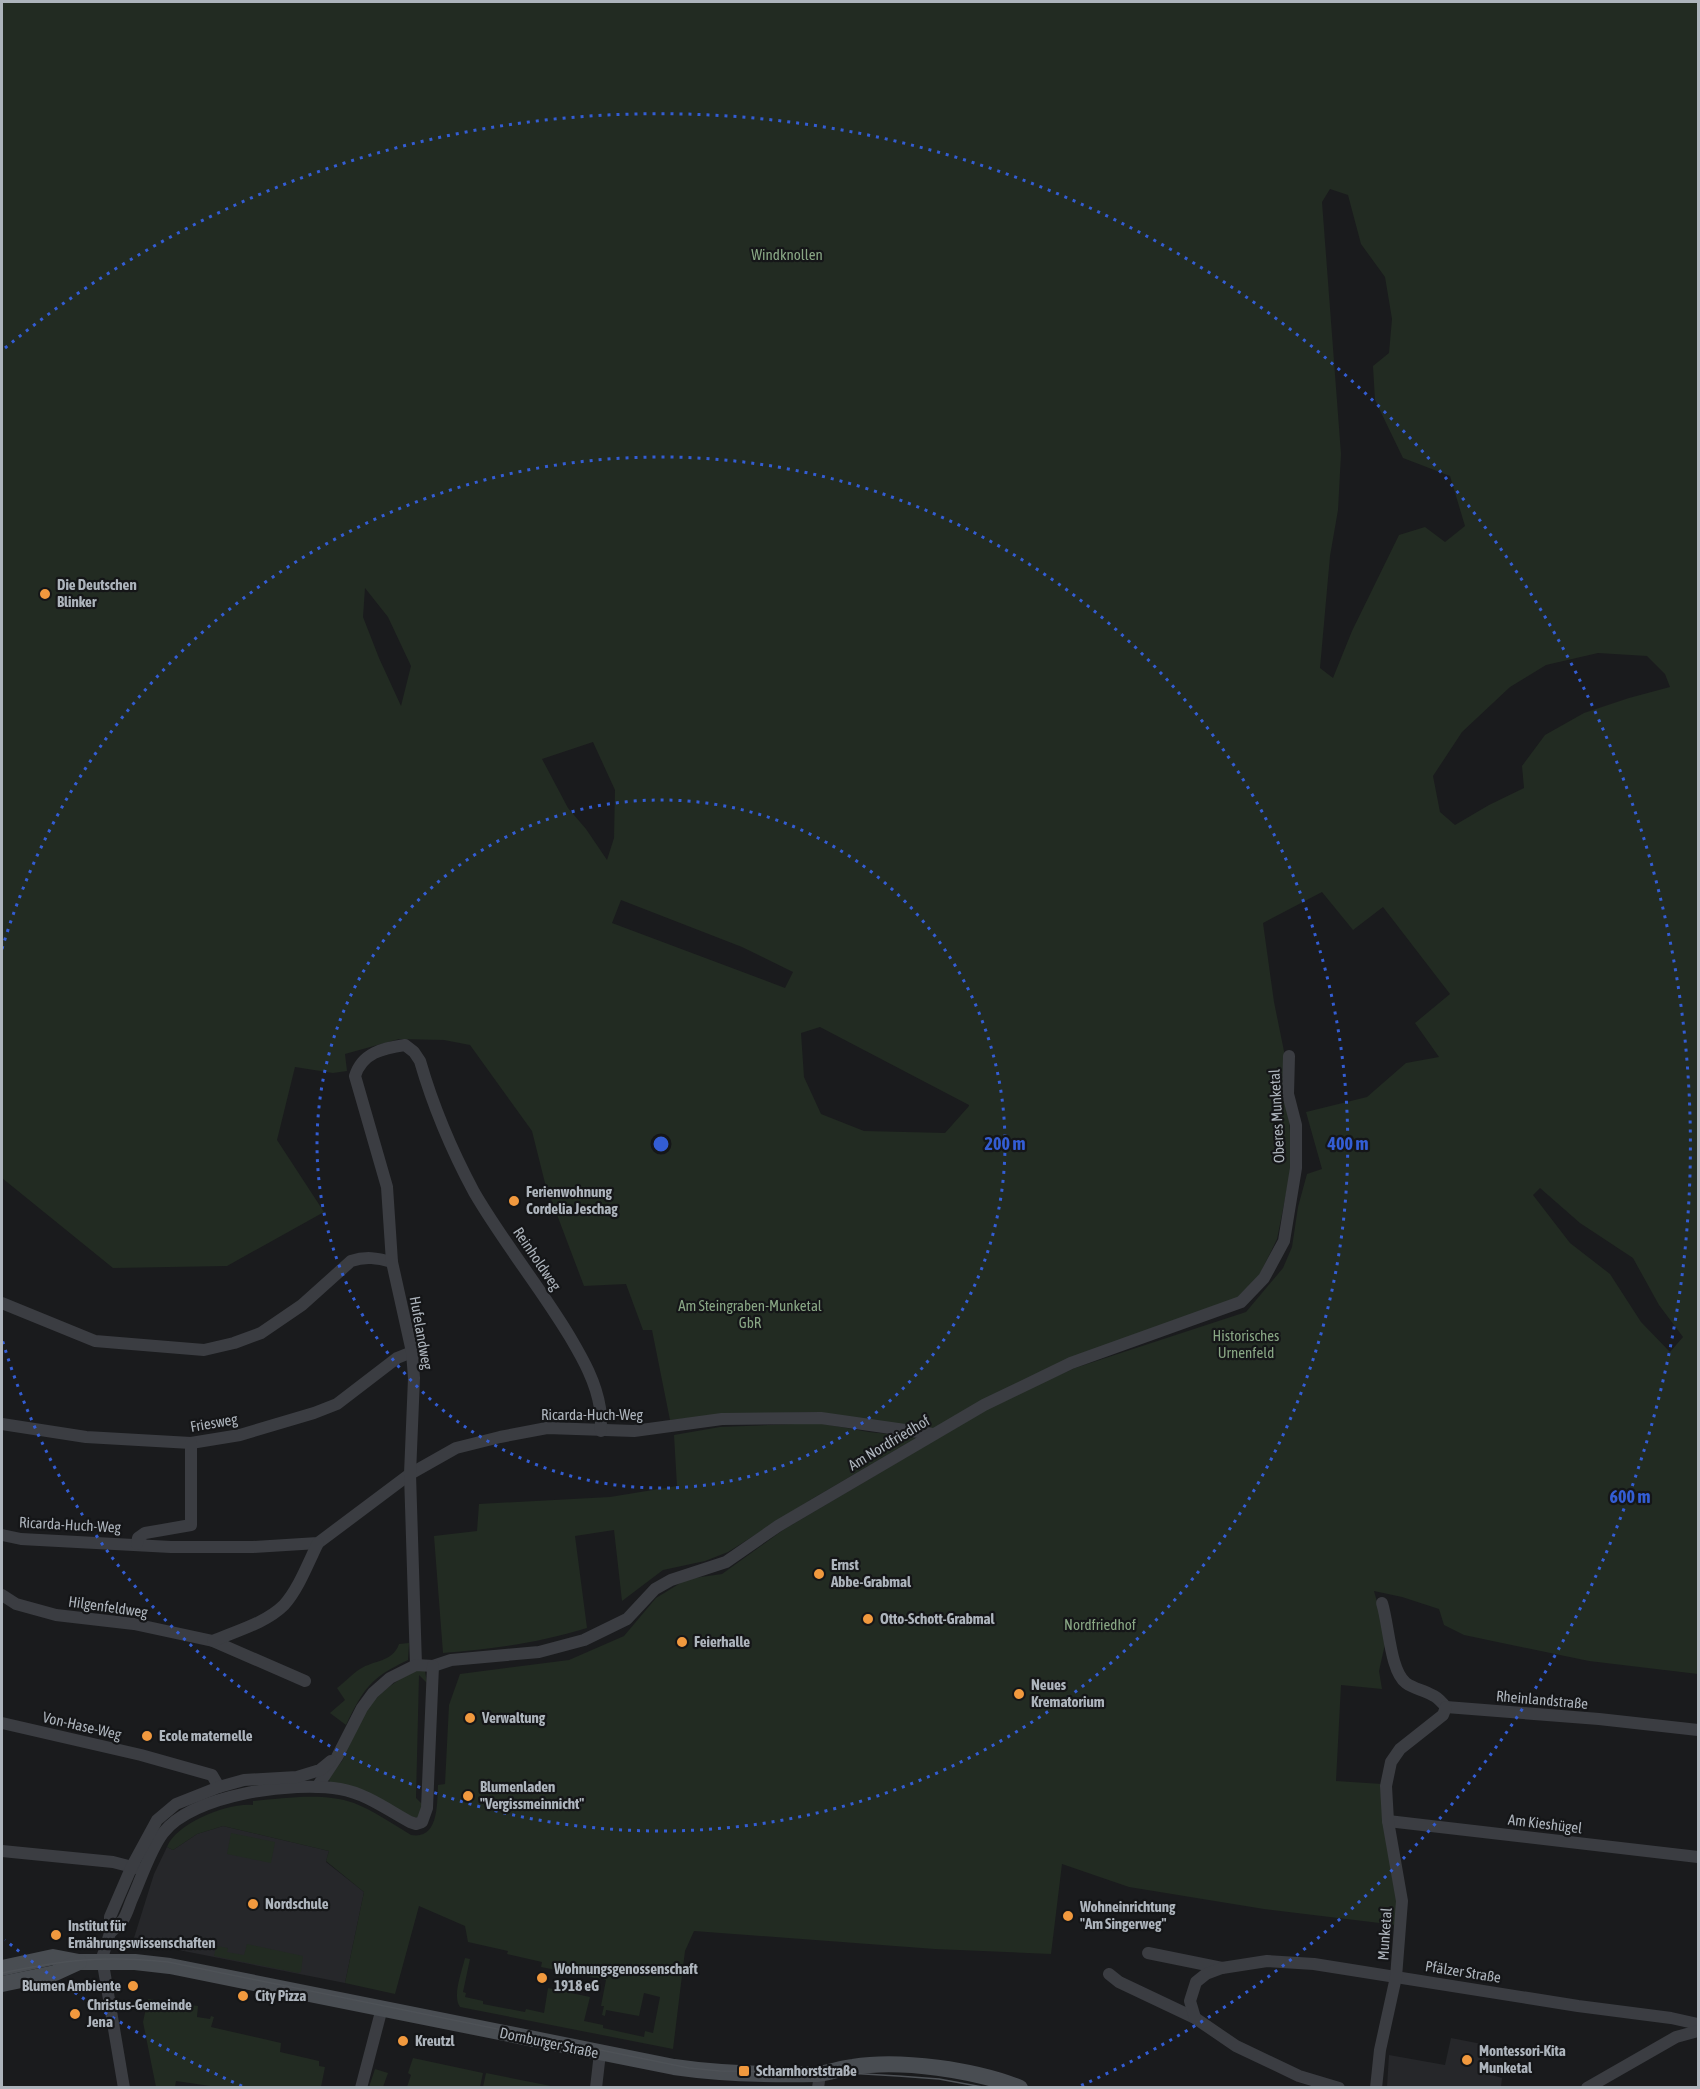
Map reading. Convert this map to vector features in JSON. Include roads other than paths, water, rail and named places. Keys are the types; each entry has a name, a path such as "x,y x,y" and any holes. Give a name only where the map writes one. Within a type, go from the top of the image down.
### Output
{"street":[{"name":"Hufelandweg","path":"405,1045 375,1051 358,1065 355,1076 387,1187 392,1262 412,1352 414,1378 410,1474 416,1665"},
{"name":"Reinholdweg","path":"405,1045 420,1061 444,1127 474,1192 555,1312 584,1361 600,1408 601,1431"},
{"name":"Oberes Munketal","path":"1289,1056 1288,1094 1296,1125 1295,1175"},
{"name":"Am Nordfriedhof","path":"433,1666 451,1660 539,1652 584,1640 602,1632 627,1619 655,1589 671,1580 726,1562 778,1526 984,1405 1071,1363 1240,1302 1264,1278 1284,1241 1295,1175"},
{"path":"2,1303 95,1341 204,1350 234,1343 261,1333 302,1305 351,1261 371,1257 392,1262"},
{"name":"Friesweg","path":"2,1424 87,1437 192,1443 240,1435 337,1404 397,1358 412,1352"},
{"name":"Ricarda-Huch-Weg","path":"2,1535 21,1539 171,1547 318,1543 410,1474 456,1448 547,1428 634,1431 722,1419 821,1418 933,1434"},
{"name":"Ricarda-Huch-Weg","path":"137,1544 138,1538 145,1533 191,1524 192,1443"},
{"path":"213,1641 260,1621 284,1605 318,1543"},
{"name":"Hilgenfeldweg","path":"2,1595 16,1604 56,1615 134,1624 213,1641 305,1681"},
{"path":"1382,1604 1396,1672 1406,1683 1435,1696 1446,1707"},
{"path":"138,1868 163,1833 178,1819 204,1807 253,1791 316,1786 340,1789 357,1793 410,1822 416,1824 422,1822 427,1808 433,1666 416,1665 390,1678 373,1693 362,1708 337,1757 316,1786"},
{"name":"Rheinlandstraße","path":"1446,1707 1599,1719 1698,1730"},
{"name":"Munketal","path":"1376,2088 1380,2050 1396,1977 1402,1901 1388,1821 1386,1786 1391,1762 1400,1749 1443,1715 1446,1707"},
{"name":"Von-Hase-Weg","path":"2,1724 141,1755 212,1774 219,1786"},
{"path":"124,2088 102,1961 110,1933 124,1919 138,1868 158,1820 176,1804 219,1786 244,1780 297,1777 320,1770 337,1757"},
{"name":"Am Kieshügel","path":"1388,1821 1698,1857"},
{"path":"2,1851 138,1868"},
{"name":"Pfälzer Straße","path":"1148,1953 1222,1968"},
{"name":"Dornburger Straße","path":"2,1968 53,1957 79,1962 135,1962 170,1966 600,2053 717,2073 819,2081 854,2066 903,2065 960,2070 1020,2088"},
{"name":"Pfälzer Straße","path":"1195,2018 1190,2001 1196,1982 1206,1974 1222,1968 1267,1961 1314,1964 1698,2024"},
{"name":"Dornburger Straße","path":"2,1984 55,1973 79,1962"},
{"path":"1108,1974 1119,1982 1195,2018 1236,2046 1299,2076 1340,2088"},
{"path":"361,2088 382,2008"},
{"path":"1587,2088 1676,2037 1698,2031"},
{"path":"596,2088 600,2053"}],"tram line":[{"path":"2,1973 84,1960 124,1959 168,1962 689,2068 720,2071 830,2072 898,2076 939,2079 988,2088"}],"place":[{"name":"Die Deutschen Blinker","path":"45,594"},
{"name":"Ferienwohnung Cordelia Jeschag","path":"514,1201"},
{"name":"Ernst Abbe-Grabmal","path":"819,1574"},
{"name":"Otto-Schott-Grabmal","path":"868,1619"},
{"name":"Feierhalle","path":"682,1642"},
{"name":"Neues Krematorium","path":"1019,1694"},
{"name":"Verwaltung","path":"470,1718"},
{"name":"Ecole maternelle","path":"147,1736"},
{"name":"Blumenladen \"Vergissmeinnicht\"","path":"468,1796"},
{"name":"Nordschule","path":"253,1904"},
{"name":"Wohneinrichtung \"Am Singerweg\"","path":"1068,1916"},
{"name":"Institut für Ernährungswissenschaften","path":"56,1935"},
{"name":"Wohnungsgenossenschaft 1918 eG","path":"542,1978"},
{"name":"Blumen Ambiente","path":"133,1986"},
{"name":"City Pizza","path":"243,1996"},
{"name":"Christus-Gemeinde Jena","path":"75,2014"},
{"name":"Kreutzl","path":"403,2041"},
{"name":"Montessori-Kita Munketal","path":"1467,2060"},
{"name":"Scharnhorststraße","path":"744,2071"}],"park label":[{"name":"Windknollen","path":"787,255"},
{"name":"Am Steingraben-Munketal GbR","path":"750,1314"},
{"name":"Historisches Urnenfeld","path":"1246,1344"},
{"name":"Nordfriedhof","path":"1100,1625"}]}
